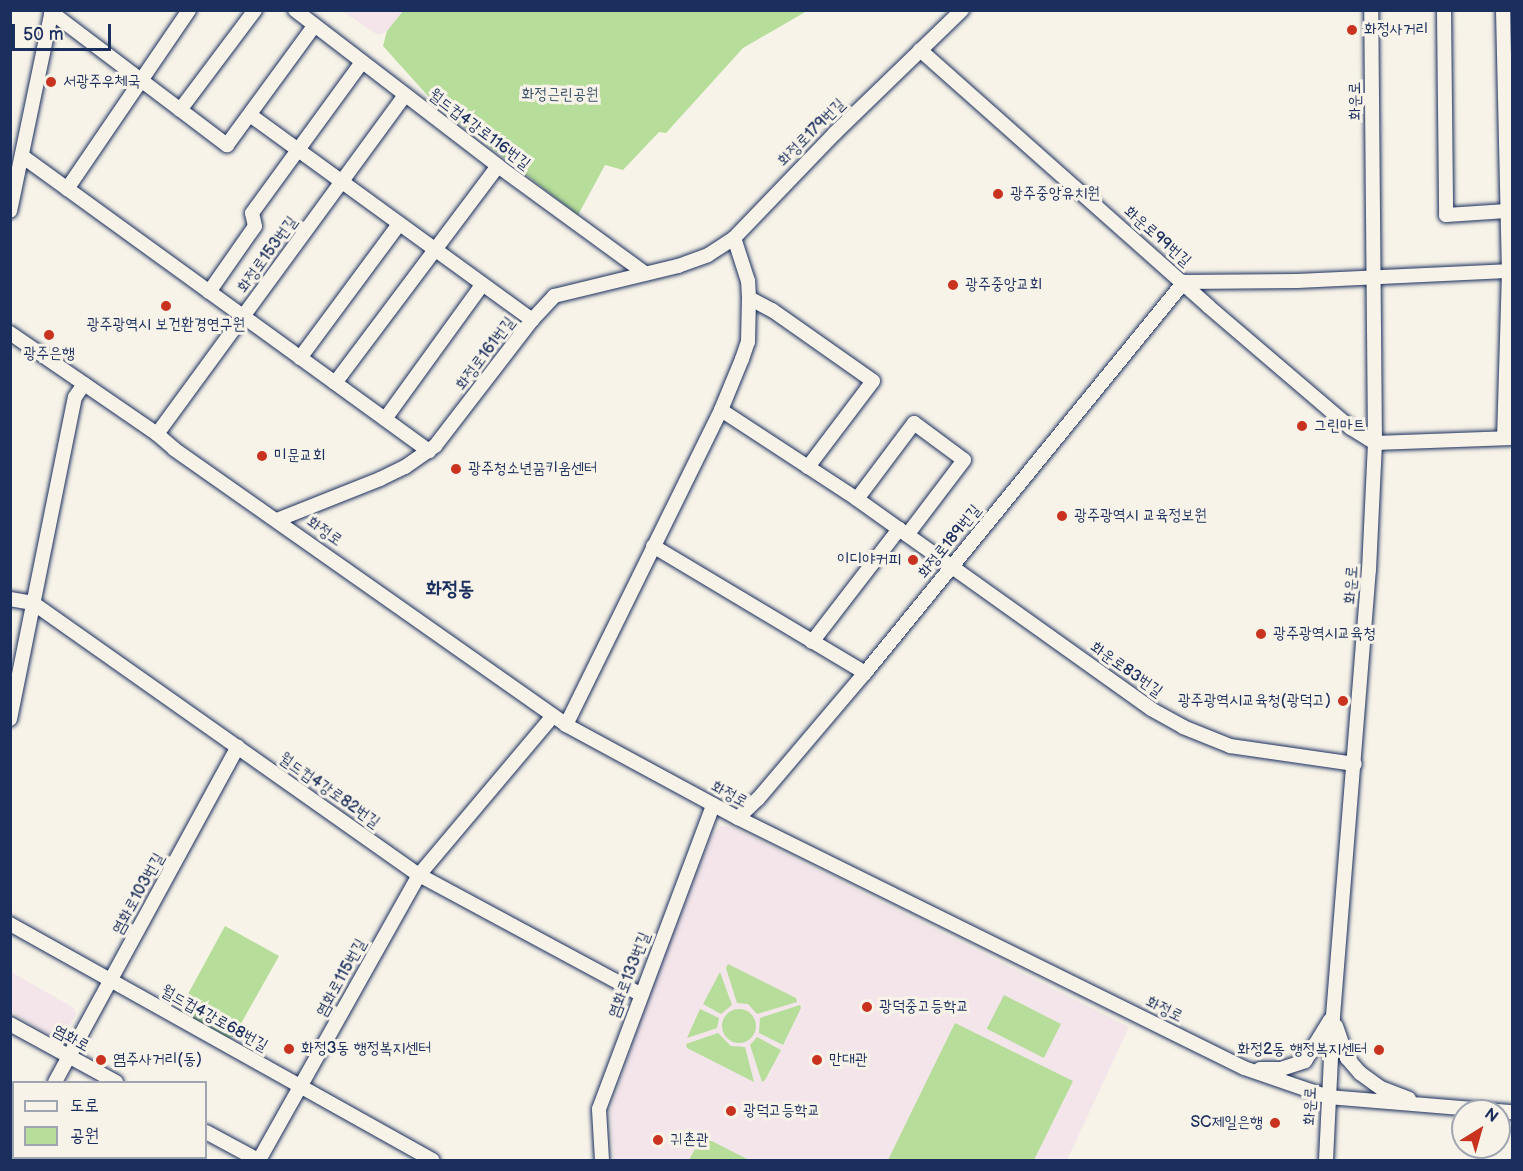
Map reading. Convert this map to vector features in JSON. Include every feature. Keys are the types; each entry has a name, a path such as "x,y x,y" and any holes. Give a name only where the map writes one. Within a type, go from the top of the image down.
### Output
{"street":[{"path":"67,189 189,10"},
{"path":"180,110 255,10"},
{"name":"월드컵4강로116번길","path":"295,10 498,165 645,273"},
{"name":"화정로179번길","path":"734,238 835,133 962,10"},
{"name":"화운로","path":"1326,1161 1333,1016 1370,570 1375,443 1371,10"},
{"path":"1444,10 1446,214 1507,211"},
{"path":"1375,443 1508,438 1510,271 1503,10"},
{"path":"10,211 52,11 141,82 227,145 314,26"},
{"name":"화운로99번길","path":"920,50 1351,428 1375,443"},
{"path":"209,292 255,226 252,213 362,62"},
{"name":"화정로153번길","path":"157,434 405,95"},
{"path":"250,115 532,320"},
{"path":"22,156 429,451"},
{"path":"335,383 498,165"},
{"path":"300,358 399,224"},
{"path":"566,725 721,410 748,342 748,281 734,238"},
{"name":"화정로161번길","path":"277,520 380,479 429,451 449,431 532,320 554,296 708,255 734,238"},
{"path":"1184,282 1298,282 1510,271"},
{"name":"화정로189번길","path":"738,818 758,799 865,673 1184,282"},
{"path":"385,419 482,285"},
{"path":"749,298 772,310 873,381 807,466"},
{"name":"화정로","path":"10,333 157,434 174,449 566,725 738,818 1244,1068 1328,1097 1512,1112"},
{"path":"10,719 75,397 84,384"},
{"name":"화운로83번길","path":"721,410 858,500 1151,709 1183,727 1230,746 1355,764"},
{"path":"812,642 964,460 914,423 858,500"},
{"path":"653,546 865,673"},
{"name":"월드컵4강로82번길","path":"10,599 33,603 419,875 640,994"},
{"name":"염화로115번길","path":"258,1161 419,875 553,716"},
{"name":"염화로103번길","path":"56,1081 238,747"},
{"name":"염화로133번길","path":"602,1161 599,1109 640,994 713,805"},
{"name":"월드컵4강로68번길","path":"10,924 433,1161"},
{"path":"1244,1068 1281,1069 1305,1061 1333,1016"},
{"path":"1333,1016 1342,1048 1360,1073 1381,1088 1425,1105"},
{"name":"염화로","path":"10,1024 112,1081"},
{"path":"207,1133 258,1161"}],"shaded area":[{"path":"342,11 403,11 387,31 378,35"},
{"name":"광덕중고등학교","path":"721,826 731,827 1129,1027 1067,1160 614,1160 610,1110 653,986 711,837"},
{"path":"11,972 74,1008 76,1014 62,1038 58,1040 11,1012"}],"green space":[{"name":"화정근린공원","path":"403,11 807,11 743,48 666,133 659,132 623,170 605,165 578,215 438,107 383,46 387,31"},
{"path":"225,926 279,956 234,1036 227,1039 182,1015 181,1007"},
{"path":"728,964 796,998 797,1002 757,1014 748,1004 737,1003 726,968"},
{"path":"720,972 732,1005 721,1014 703,1004"},
{"path":"1004,995 1061,1024 1044,1058 987,1029"},
{"path":"800,1005 801,1008 783,1045 759,1033 760,1018"},
{"path":"700,1009 719,1018 717,1028 687,1038"},
{"path":"739,1009 751,1014 756,1026 751,1038 739,1043 727,1038 722,1026 727,1014"},
{"path":"955,1023 1073,1081 1034,1160 888,1160"},
{"path":"718,1033 731,1046 745,1047 754,1082 687,1048 686,1044"},
{"path":"757,1037 781,1050 762,1082 750,1045"},
{"path":"702,1136 749,1160 689,1160"}],"place":[{"name":"화정사거리","path":"1352,30"},
{"name":"서광주우체국","path":"51,82"},
{"name":"광주중앙유치원","path":"998,194"},
{"name":"광주중앙교회","path":"953,285"},
{"name":"광주광역시 보건환경연구원","path":"166,306"},
{"name":"광주은행","path":"49,335"},
{"name":"그린마트","path":"1302,426"},
{"name":"미문교회","path":"262,456"},
{"name":"광주청소년꿈키움센터","path":"456,469"},
{"name":"광주광역시 교육정보원","path":"1062,516"},
{"name":"이디야커피","path":"913,560"},
{"name":"광주광역시교육청","path":"1261,634"},
{"name":"광주광역시교육청(광덕고)","path":"1343,701"},
{"name":"광덕중고등학교","path":"867,1007"},
{"name":"화정3동 행정복지센터","path":"289,1049"},
{"name":"화정2동 행정복지센터","path":"1379,1050"},
{"name":"염주사거리(동)","path":"101,1060"},
{"name":"만대관","path":"817,1060"},
{"name":"광덕고등학교","path":"731,1111"},
{"name":"SC제일은행","path":"1275,1123"},
{"name":"귀촌관","path":"658,1140"}],"district":[{"name":"화정동","path":"450,589"}]}
